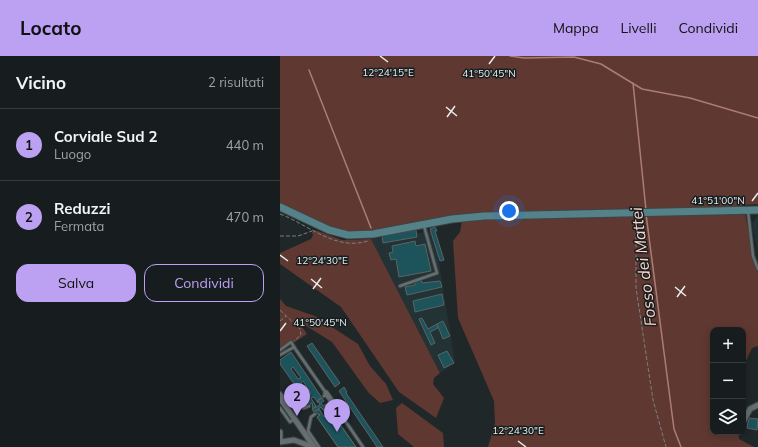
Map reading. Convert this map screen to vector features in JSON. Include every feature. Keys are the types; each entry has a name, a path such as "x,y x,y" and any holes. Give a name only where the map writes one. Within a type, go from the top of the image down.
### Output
{"street":[{"path":"280,207 329,230 346,235 373,234 424,224 484,216 758,210"},
{"path":"325,394 331,404"},
{"path":"280,398 314,447"},
{"path":"746,416 750,409 758,405"},
{"path":"280,432 280,441 294,440 314,447"}],"lane":[{"path":"748,210 753,256 758,269"},
{"path":"400,286 437,273 424,224"},
{"path":"280,350 291,342 325,394"},
{"path":"280,355 294,346"},
{"path":"280,393 291,406 304,408 309,406"},
{"path":"331,404 363,447"},
{"path":"280,408 290,422 294,419"},
{"path":"315,414 311,418 308,431 319,447"}],"path":[{"path":"637,212 636,288 653,400 662,440 666,447"},
{"path":"280,214 313,230 298,236 280,236"},
{"path":"280,310 301,331 298,338 291,342"},
{"path":"280,321 286,316"}],"shaded area":[{"path":"280,56 758,56 758,204 743,205 758,273 758,346 752,348 746,361 746,327 710,327 710,435 738,435 739,439 754,447 488,447 495,423 494,401 458,318 453,241 460,232 462,221 469,215 425,220 364,232 343,233 280,205"},
{"path":"758,215 758,252 752,224"},
{"path":"315,230 342,240 371,239 440,373 434,378 433,384 444,398 436,418 399,392 341,307 280,264 280,253 311,239 313,235 312,232"},
{"path":"434,231 455,363 440,373 371,239"},
{"path":"280,299 286,306 315,316 358,344 370,366 386,384 393,400 380,403 368,392 332,342 298,321 307,334 280,352"},
{"path":"402,403 443,433 444,447 414,447 398,434 396,408"}],"building":[{"path":"435,227 444,260 440,261 430,229"},
{"path":"416,230 417,237 383,243 382,236"},
{"path":"415,241 416,246 425,244 431,271 399,277 396,259 391,260 389,253 393,252 392,246"},
{"path":"421,280 422,283 440,281 442,287 407,295 405,287 415,285 415,282"},
{"path":"442,294 444,305 415,312 413,301"},
{"path":"422,318 428,329 437,324 438,328 430,332 435,343 431,345 419,319"},
{"path":"443,321 450,336 443,339 437,324"},
{"path":"312,343 340,383 335,387 307,346"},
{"path":"447,351 454,363 444,368 438,355"},
{"path":"291,352 322,398 318,400 318,403 314,397 311,398 316,406 313,409 312,403 309,405 280,364 280,360","holes":["293,367 301,378 298,379 291,369","303,381 311,393 309,395 301,383"]},
{"path":"344,387 347,392 346,393 383,447 377,447 339,391"},
{"path":"322,398 324,401 321,403 323,406 326,404 328,407 324,410 321,407 314,412 312,409 320,405 318,400"},
{"path":"321,407 324,410 328,407 356,447 349,447 342,437 340,439 346,447 338,447 317,417 320,415 314,412 319,409 324,417 327,415","holes":["329,418 339,434 337,435 327,420"]},
{"path":"321,407 324,410 328,407 356,447 338,447 317,417 320,415 314,412 319,409 324,417 327,415"},
{"path":"749,418 758,419 757,430 747,428"}],"waterway":[{"name":"Fosso dei Mattei","path":"510,56 524,58 574,57 601,64 642,89 690,98 758,118"},
{"path":"309,70 371,228"},
{"name":"Fosso dei Mattei","path":"633,83 646,210"},
{"name":"Fosso dei Mattei","path":"646,214 674,429 681,447"}],"place":[{"name":"Reduzzi","path":"297,416"},
{"name":"Corviale Sud 2","path":"337,432"}]}
